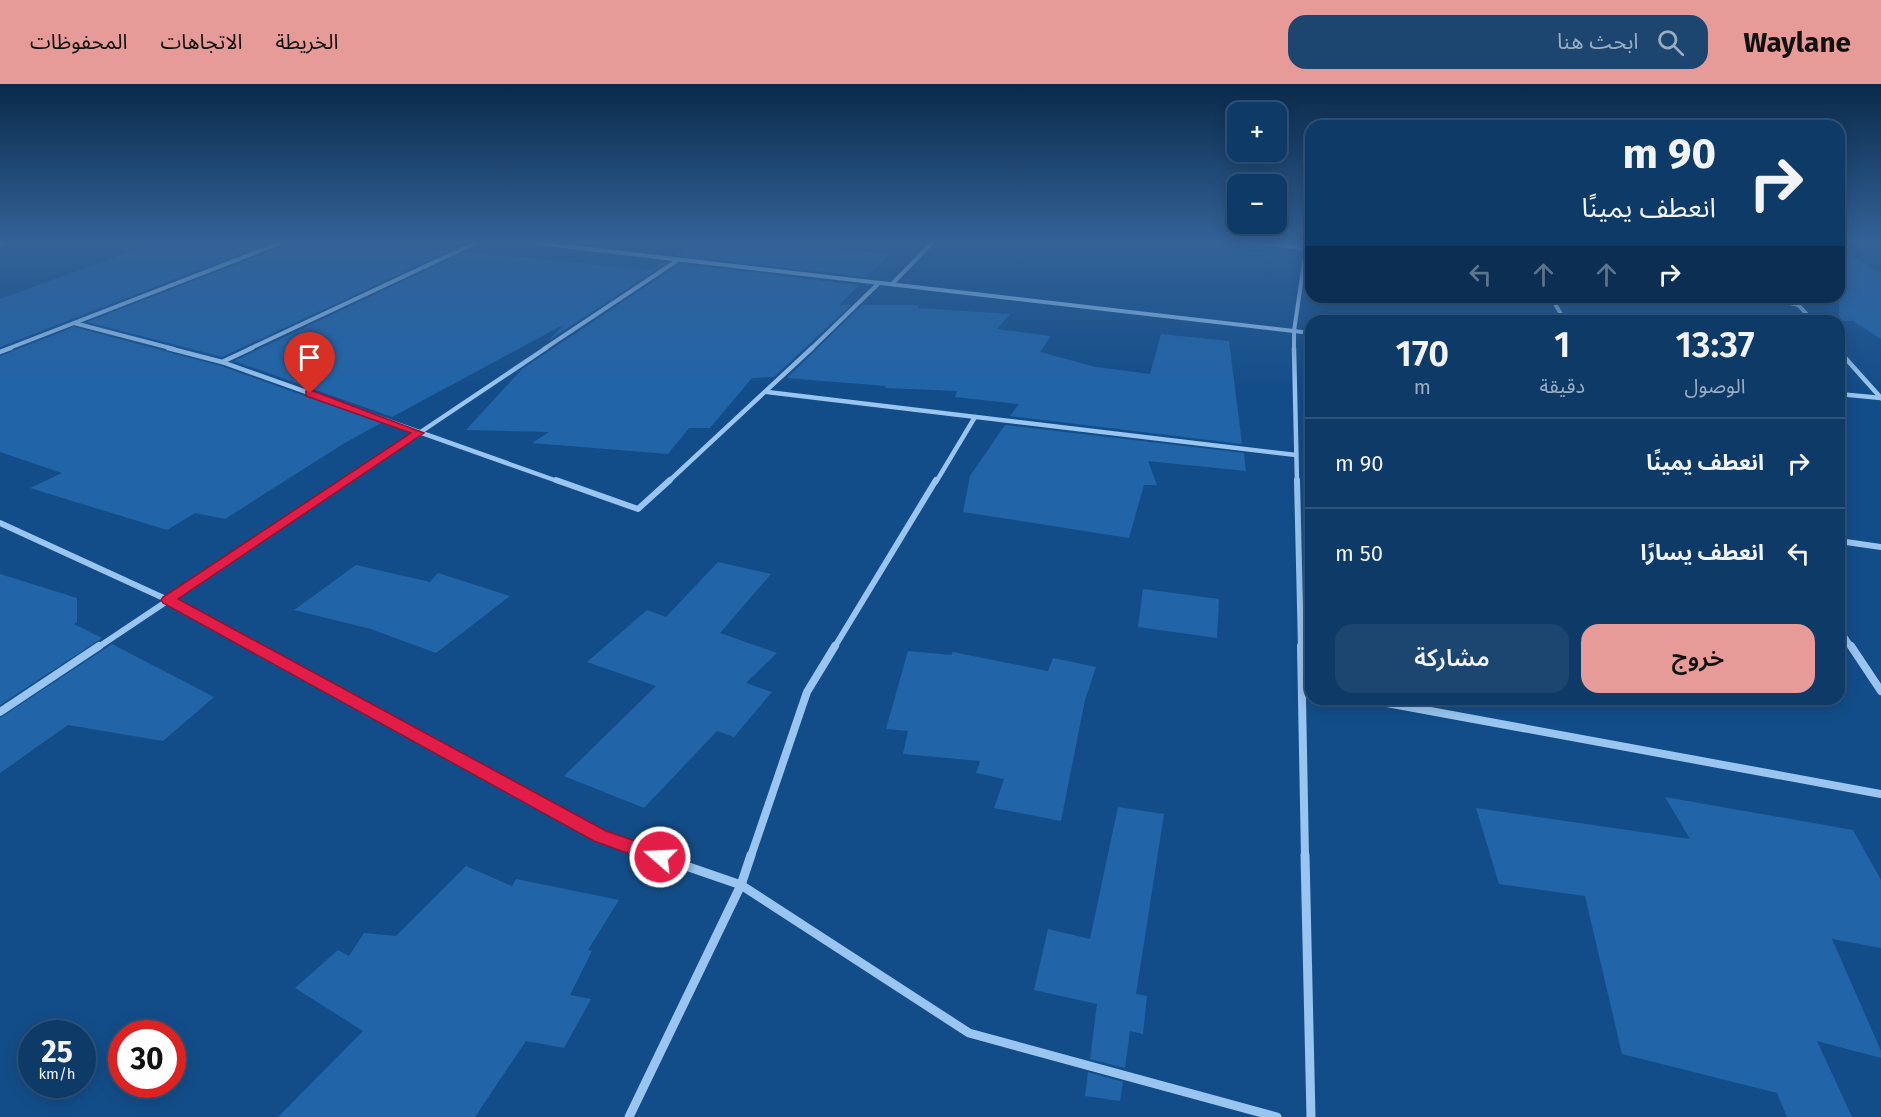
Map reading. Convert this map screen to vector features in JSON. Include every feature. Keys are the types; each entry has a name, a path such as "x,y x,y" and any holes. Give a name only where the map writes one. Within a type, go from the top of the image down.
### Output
{"street":[{"path":"0,352 156,291"},
{"path":"222,362 373,291"},
{"path":"0,712 631,291"},
{"path":"74,323 222,362 638,509 767,392 871,291"},
{"path":"954,291 1305,332"},
{"path":"1300,291 1294,331 1311,1117"},
{"path":"1790,303 1799,305 1808,315"},
{"path":"1845,358 1881,398"},
{"path":"767,392 1296,455"},
{"path":"1845,395 1881,398"},
{"path":"629,1117 741,885 807,692 975,417"},
{"path":"0,523 168,600 600,836 741,885 969,1033 1277,1117"},
{"path":"1845,543 1881,547"},
{"path":"1845,638 1881,691"},
{"path":"1301,687 1305,688"},
{"path":"1398,705 1881,794"}],"building":[{"path":"22,291 144,291 0,347 0,299"},
{"path":"167,291 363,291 222,357 87,322"},
{"path":"382,291 623,291 548,341 563,325 392,417 234,361"},
{"path":"639,291 853,291 839,305 851,305 774,377 752,378 710,428 689,428 668,454 532,443 549,432 466,430 522,369"},
{"path":"1845,291 1881,291 1881,339 1853,321 1845,321 1845,315 1839,315 1839,303 1845,303"},
{"path":"862,305 918,305 918,308 1010,314 997,329 1051,336 1040,352 1096,367 1150,374 1161,334 1229,341 1242,444 1010,416 1019,404 955,397 957,391 885,388 886,386 787,378"},
{"path":"74,327 221,366 381,423 343,444 225,519 195,513 167,530 30,488 62,473 0,452 0,356"},
{"path":"1005,425 1244,453 1246,471 1148,461 1157,485 1144,485 1129,538 963,512 970,476"},
{"path":"718,562 771,574 720,633 777,653 746,683 772,692 734,737 717,731 644,808 564,776 656,686 587,662 647,610 666,617"},
{"path":"356,565 430,582 438,573 510,596 436,653 371,629 294,610"},
{"path":"0,574 77,598 77,622 74,624 102,638 0,705"},
{"path":"1143,589 1219,599 1217,638 1138,627"},
{"path":"112,644 214,697 163,741 68,725 0,773 0,718"},
{"path":"908,651 951,655 953,652 1048,671 1053,658 1096,667 1085,700 1061,821 994,808 1004,779 976,773 980,761 903,754 908,731 886,729"},
{"path":"1665,797 1853,830 1881,880 1881,948 1832,939 1881,1051 1881,1058 1817,1041 1852,1117 1787,1117 1777,1093 1622,1054 1585,896 1499,884 1476,808 1690,839"},
{"path":"1118,807 1164,814 1136,994 1147,996 1143,1034 1130,1031 1125,1068 1090,1059 1097,1004 1034,990 1048,929 1090,939"},
{"path":"466,866 512,886 516,879 619,900 588,950 592,951 570,995 591,999 564,1048 526,1041 475,1117 278,1117 363,1031 295,988 338,950 349,956 364,933 396,936"},
{"path":"1088,1072 1123,1082 1120,1101 1085,1096"}],"route":[{"path":"310,394 419,433 168,600 600,836 660,857"}]}
